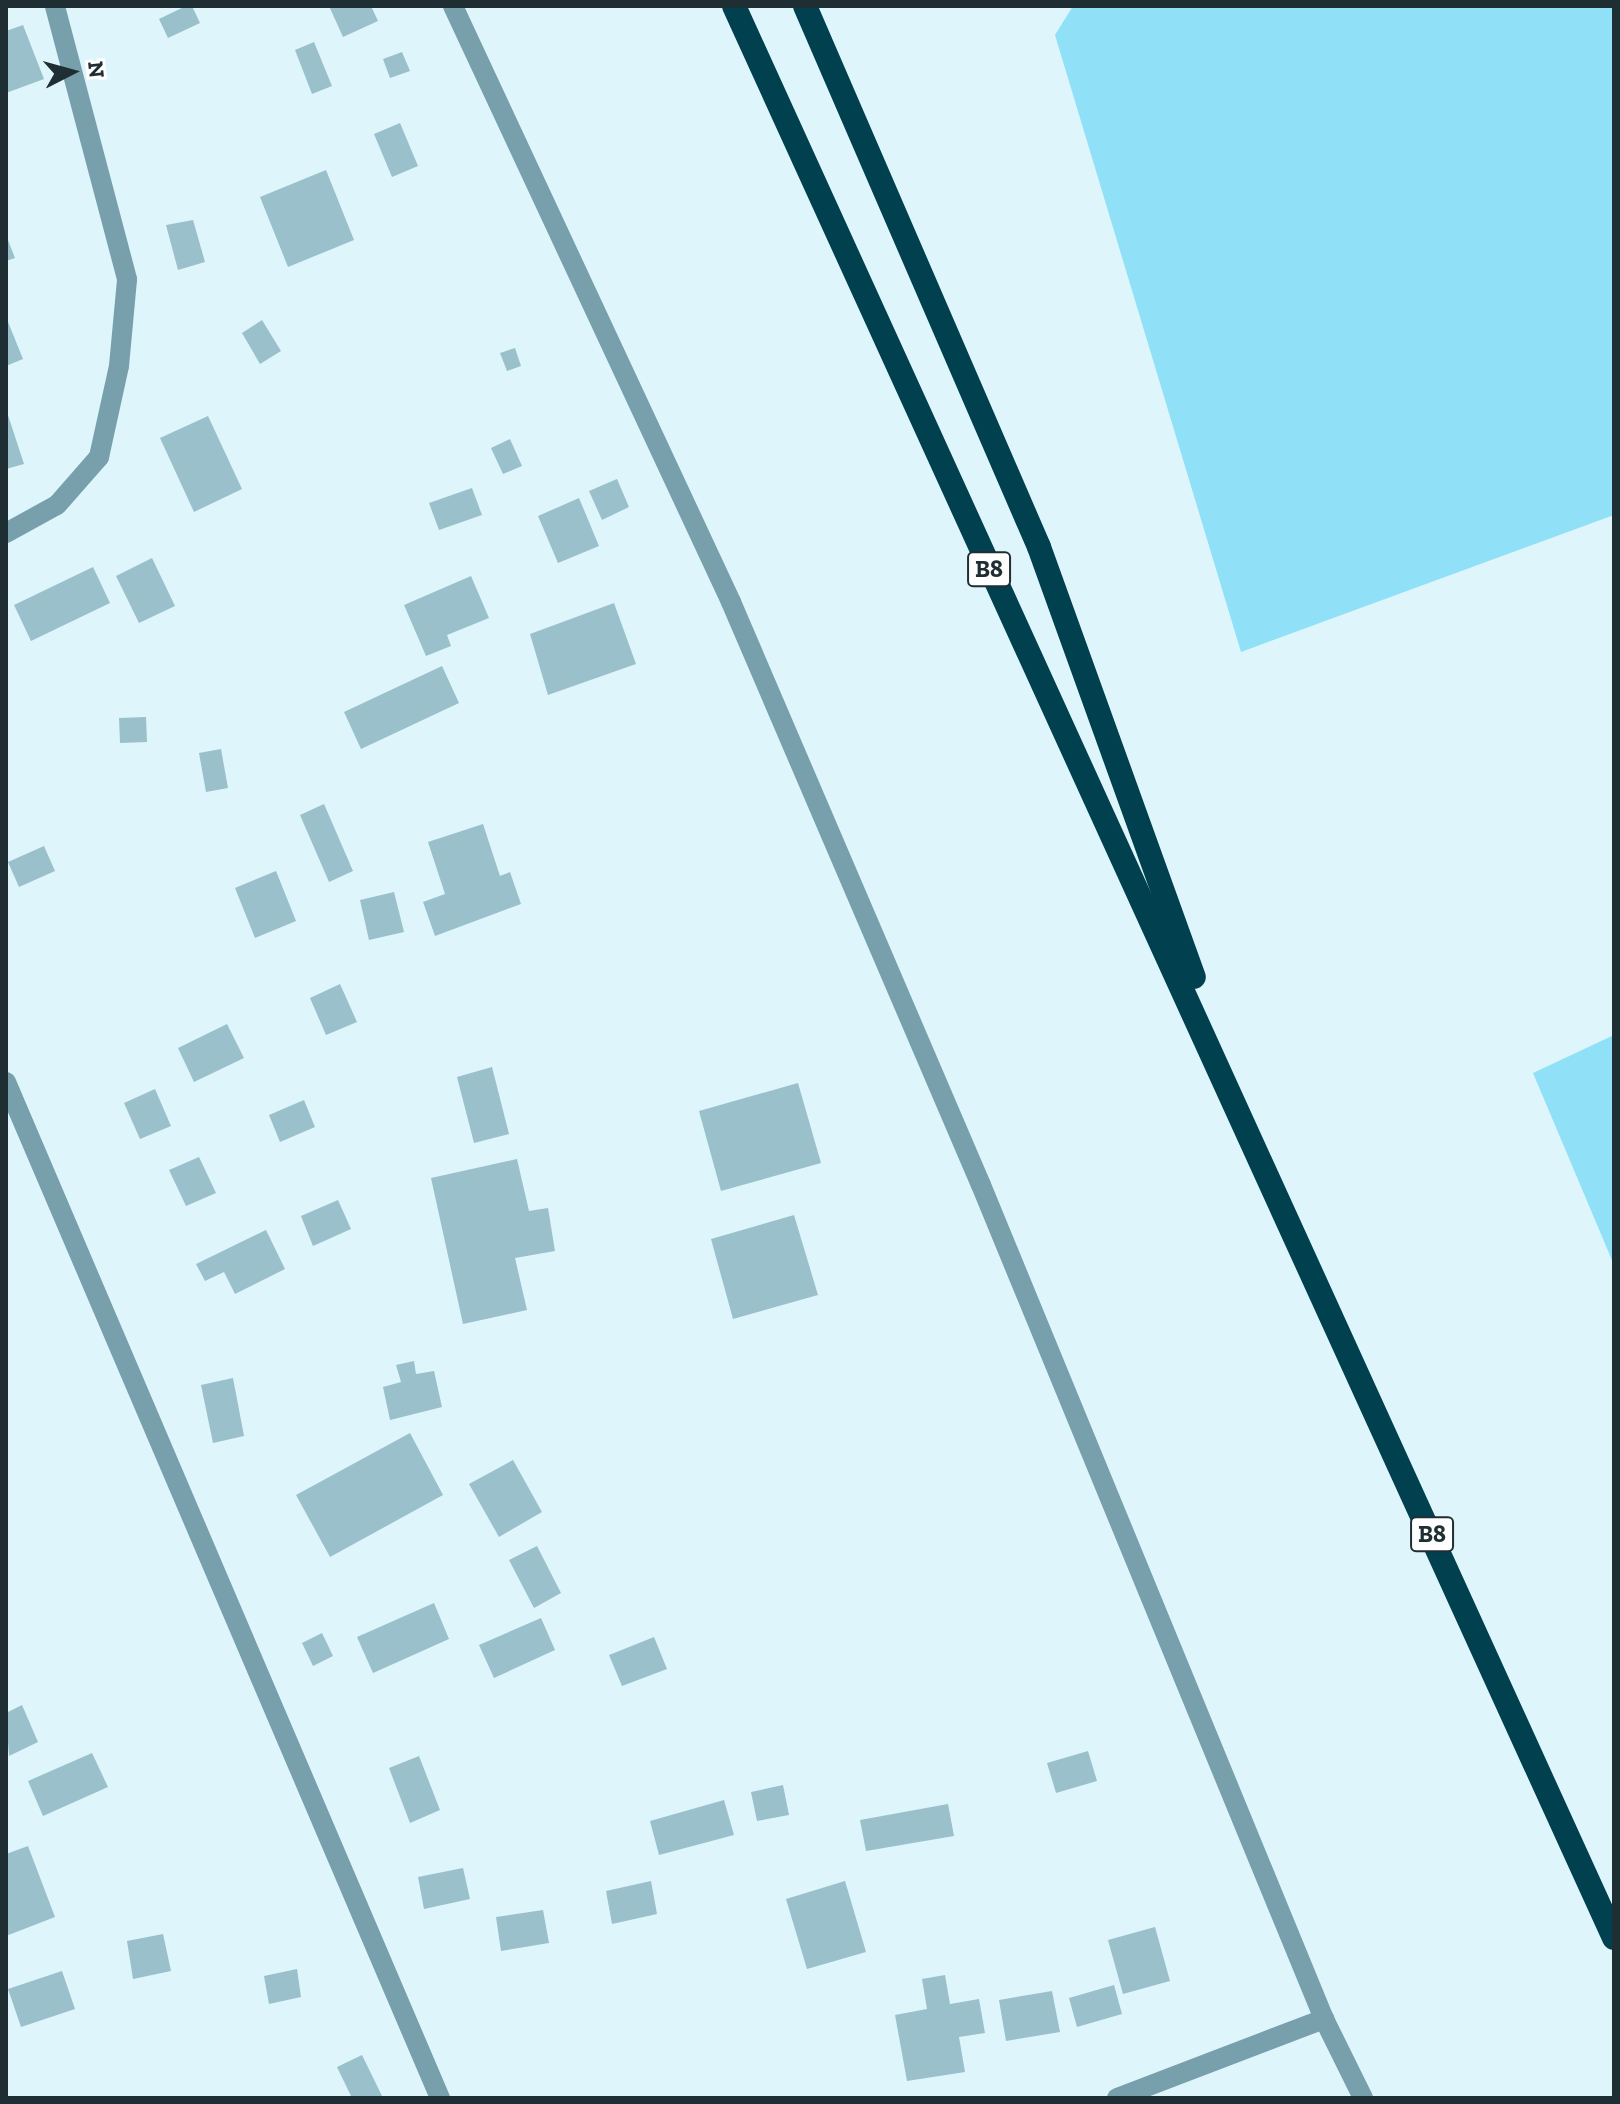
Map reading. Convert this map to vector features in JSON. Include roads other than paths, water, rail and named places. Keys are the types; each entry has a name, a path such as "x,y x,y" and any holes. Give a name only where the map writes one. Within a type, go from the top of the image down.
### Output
{"highway":[{"name":"B8","path":"734,6 1250,1130 1614,1938"},
{"name":"B8","path":"805,6 1039,547 1250,1130"}],"street":[{"path":"6,533 57,505 99,457 119,366 127,279 55,6"},
{"path":"453,6 731,602 981,1185 1324,2019 1363,2098"},
{"path":"6,1082 440,2098"},
{"path":"1117,2098 1324,2019"}]}
